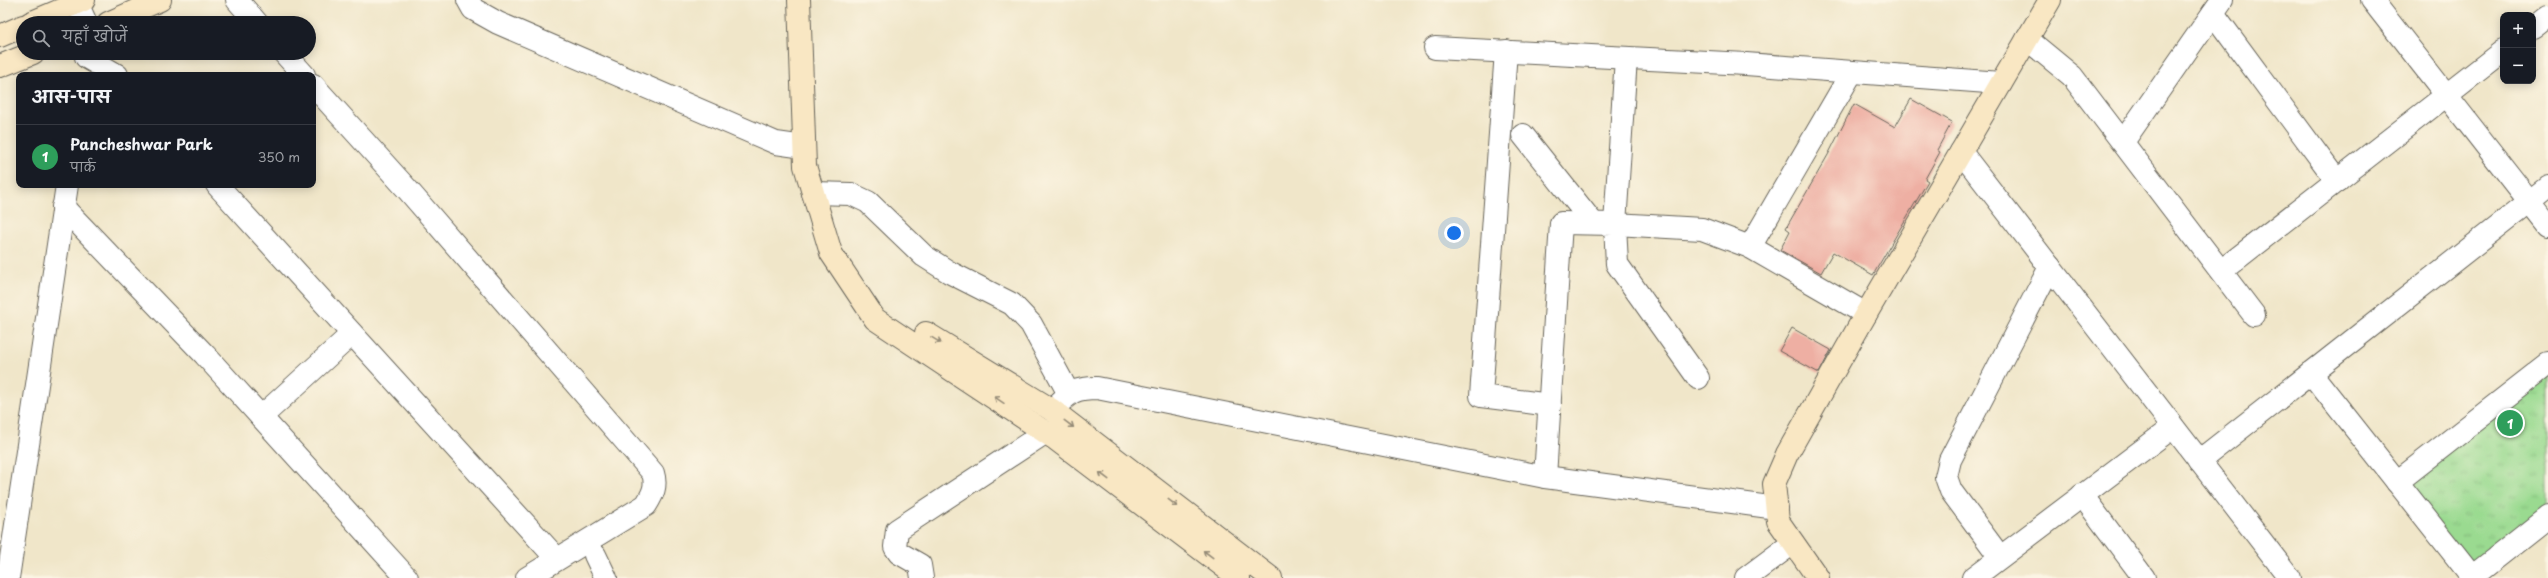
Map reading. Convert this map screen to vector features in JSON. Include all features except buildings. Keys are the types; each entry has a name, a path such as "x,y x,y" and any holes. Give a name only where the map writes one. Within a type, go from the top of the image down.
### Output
{"main road":[{"path":"124,16 160,0"},
{"path":"799,0 805,166 831,252 875,319 1046,432 1239,578"},
{"path":"1818,578 1778,521 1774,484 1787,454 1866,314 2050,0"},
{"path":"47,16 80,2"},
{"path":"0,36 16,29"},
{"path":"0,66 16,60"},
{"path":"831,252 889,311 1052,410 1271,578"}],"street":[{"path":"237,0 251,16"},
{"path":"468,0 473,9 505,26 776,143 804,147"},
{"path":"2372,0 2548,225"},
{"path":"80,2 84,16"},
{"path":"2123,142 2218,6 2337,181"},
{"path":"2536,26 2548,16"},
{"path":"2027,39 2072,76 2254,314"},
{"path":"1435,48 1626,58 2001,83"},
{"path":"1506,51 1480,396 1550,405"},
{"path":"2221,271 2500,53"},
{"path":"1626,58 1615,224 1617,264 1698,378"},
{"path":"290,60 301,72"},
{"path":"85,62 110,72"},
{"path":"1750,247 1852,72"},
{"path":"316,88 407,189 653,473 656,481 654,493 646,505 527,578"},
{"path":"1523,135 1593,223"},
{"path":"1961,152 2290,578"},
{"path":"2199,461 2548,186"},
{"path":"8,578 66,188"},
{"path":"220,188 557,560"},
{"path":"813,193 851,194 868,202 924,256 949,272 1012,304 1030,324 1069,394"},
{"path":"63,207 205,355 407,578"},
{"path":"1545,477 1561,223 1593,223 1702,229 1750,247 1866,314"},
{"path":"2000,557 1951,491 1946,477 1950,460 2050,267"},
{"path":"261,417 352,334"},
{"path":"2397,482 2548,364"},
{"path":"2311,374 2473,577 2548,518"},
{"path":"1052,410 1069,394 1080,388 1097,388 1545,477 1777,508"},
{"path":"1973,578 2173,427"},
{"path":"922,578 920,565 900,553 895,547 897,530 1046,432"},
{"path":"2082,495 2144,578"},
{"path":"1746,578 1793,542"},
{"path":"595,555 606,578"}],"green space":[{"path":"2548,364 2548,517 2472,577 2397,482"}],"place":[{"name":"Pancheshwar Park","path":"2510,423"}]}
